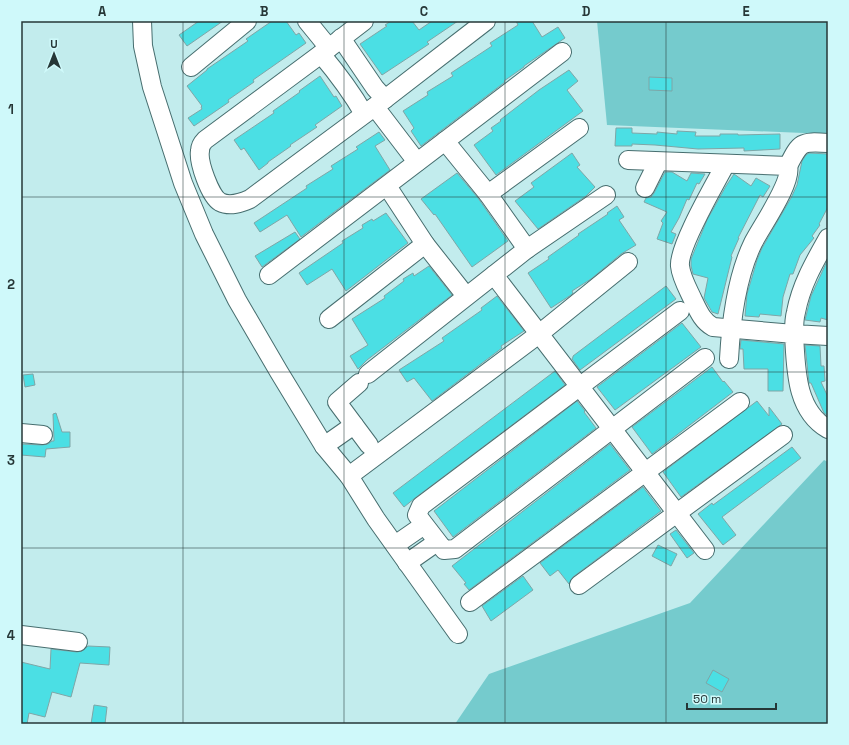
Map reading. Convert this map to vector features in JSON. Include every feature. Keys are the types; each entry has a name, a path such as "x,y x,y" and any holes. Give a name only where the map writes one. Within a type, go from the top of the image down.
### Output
{"street":[{"path":"142,21 143,46 152,87 183,183 204,234 237,300 324,446 349,476 376,519 458,634"},
{"path":"191,67 247,21"},
{"path":"307,21 330,47 375,88 375,107"},
{"path":"364,21 205,140 201,145 201,164 216,198 221,202 237,204 250,199 375,107 486,21"},
{"path":"330,47 335,71 356,101 375,107 417,162"},
{"path":"269,275 562,52"},
{"path":"488,194 579,128"},
{"path":"444,141 488,194 527,250"},
{"path":"729,360 730,329 745,262 753,243 788,177 790,172 788,166 800,145 814,142 828,143"},
{"path":"628,160 725,165 788,166"},
{"path":"645,188 658,162"},
{"path":"725,165 687,239 680,258 684,281 704,321 713,327 828,336"},
{"path":"189,198 209,185"},
{"path":"387,186 425,244 466,296"},
{"path":"368,445 337,402 364,378 466,296 527,250 606,195"},
{"path":"828,238 812,265 802,292 796,312 794,334 800,392 812,416 828,430"},
{"path":"329,319 425,244"},
{"path":"349,476 539,334 628,262"},
{"path":"494,275 705,550"},
{"path":"680,311 421,506 417,515 444,550 455,549 705,358"},
{"path":"470,602 740,402"},
{"path":"324,446 354,425"},
{"path":"21,433 43,435"},
{"path":"579,585 783,435"},
{"path":"395,545 424,525"},
{"path":"408,563 437,542"},
{"path":"21,635 78,642"}],"shaded area":[{"path":"597,21 828,21 828,134 607,125"},
{"path":"824,460 828,462 828,724 455,724 489,674 690,603"}],"building":[{"path":"199,21 223,21 187,46 179,35"},
{"path":"272,21 286,21 296,35 299,33 306,43 253,80 254,82 228,100 229,102 194,126 188,118 202,109 202,106 187,86 207,69 248,41 246,39"},
{"path":"391,21 412,21 419,30 432,21 458,21 427,42 429,44 382,75 360,44 387,26 385,25"},
{"path":"516,21 532,21 542,37 558,27 565,38 504,81 505,82 421,146 411,131 414,128 403,111 428,95 427,92 453,76 451,73 492,46 490,43 518,25"},
{"path":"569,70 578,81 567,90 583,111 496,175 474,145 493,131 491,128 501,121 500,120 539,90"},
{"path":"320,76 342,106 315,125 317,127 290,145 291,146 259,170 244,148 241,150 234,140 274,113 273,111"},
{"path":"649,77 672,78 672,91 649,90"},
{"path":"616,128 632,128 632,133 657,134 657,132 677,134 677,131 696,132 695,136 720,136 720,134 780,134 780,149 744,151 744,148 698,149 632,144 632,146 615,146"},
{"path":"379,132 385,140 375,146 390,170 301,237 287,215 260,232 254,223 307,188 306,186 333,169 331,166 358,149 356,147"},
{"path":"572,153 580,165 577,167 595,187 586,196 538,229 515,201 534,187 531,183"},
{"path":"809,153 828,154 828,207 819,224 820,225 812,236 814,238 800,255 793,274 790,274 783,297 781,316 760,314 759,317 745,316 747,294 757,260 762,248 791,198 797,185 802,161"},
{"path":"665,172 672,172 687,181 691,173 705,174 699,184 697,183 689,200 687,199 671,232 676,234 672,244 657,239 663,223 661,221 667,212 644,202 646,198 651,197 654,193"},
{"path":"457,173 478,198 508,241 472,267 435,214 434,215 421,199"},
{"path":"734,174 751,186 756,178 770,186 763,197 760,195 738,238 731,256 718,314 712,312 704,298 708,278 693,274 691,259 707,220"},
{"path":"617,206 624,217 619,220 636,245 621,254 591,279 572,291 573,293 571,295 551,308 528,273 549,259 548,257"},
{"path":"386,213 408,243 346,291 332,269 307,285 299,273 343,243 342,241 363,228 362,225 372,219 373,221"},
{"path":"295,232 300,239 262,267 255,256"},
{"path":"828,259 828,320 821,318 820,322 805,320 811,296"},
{"path":"429,266 452,295 367,360 358,369 350,356 368,345 352,319 385,298 384,296 404,281 403,279 413,273 414,276"},
{"path":"666,286 676,299 580,370 572,359 573,356"},
{"path":"497,296 524,331 501,346 502,348 432,401 414,378 407,382 399,370 444,341 442,338 482,310 481,308"},
{"path":"682,323 701,347 615,410 597,387"},
{"path":"741,340 784,344 783,391 768,391 768,369 744,369 743,349 740,349"},
{"path":"805,345 820,346 821,366 824,366 825,381 821,382 828,397 828,416 824,413 811,383 809,383"},
{"path":"712,367 723,382 724,381 733,392 652,454 632,427"},
{"path":"555,371 565,385 404,507 393,493"},
{"path":"33,374 35,385 25,387 23,375"},
{"path":"577,401 596,428 453,537 434,511"},
{"path":"757,401 769,416 769,407 782,424 681,497 663,472"},
{"path":"56,413 62,432 70,432 70,447 46,449 45,457 21,455 21,444 42,445 54,441 53,414"},
{"path":"610,444 630,470 469,590 464,584 466,583 452,566"},
{"path":"792,447 801,458 722,517 736,535 723,545 698,514 712,503 713,505"},
{"path":"643,487 661,511 573,577 569,584 558,570 550,576 540,563"},
{"path":"676,530 694,553 687,558 670,534"},
{"path":"658,545 677,554 671,566 652,556"},
{"path":"523,576 533,590 491,621 482,606"},
{"path":"88,646 110,647 109,665 80,663 71,697 52,692 45,717 29,713 27,724 21,724 21,662 50,669 51,649 77,652 82,651"},
{"path":"713,670 729,679 722,692 706,683"},
{"path":"94,705 107,707 105,724 91,724"}]}
